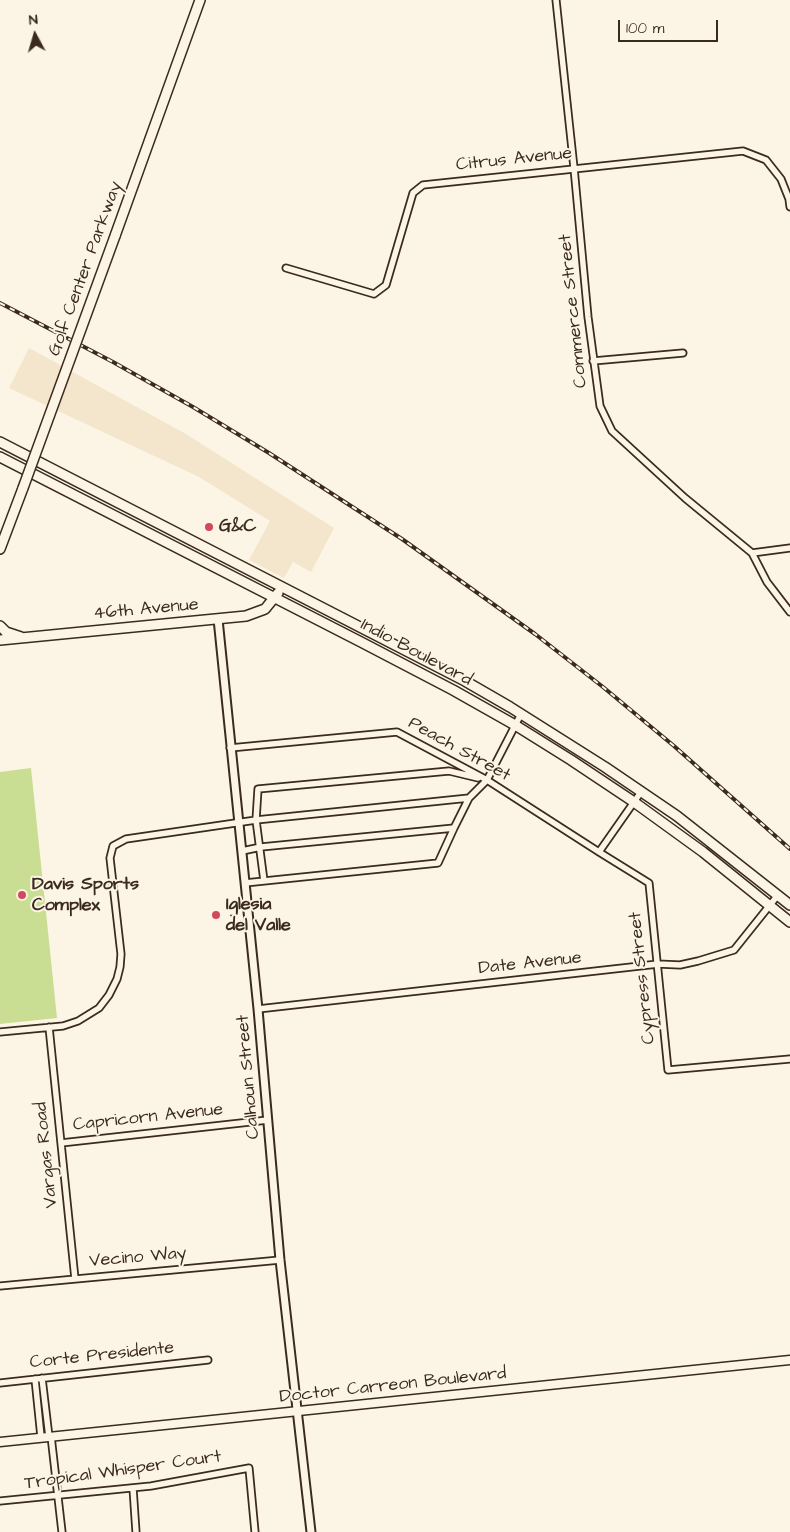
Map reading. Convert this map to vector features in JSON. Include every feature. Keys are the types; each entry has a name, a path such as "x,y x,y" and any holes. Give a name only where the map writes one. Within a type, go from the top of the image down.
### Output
{"main road":[{"name":"Golf Center Parkway","path":"0,550 200,0"},
{"name":"Indio Boulevard","path":"0,442 465,681 598,762 704,837 790,905"},
{"name":"Indio Boulevard","path":"0,457 275,597 453,690 515,726 634,802 703,852 790,922"},
{"name":"46th Avenue","path":"0,640 246,616 256,614 267,607 283,587"},
{"path":"0,626 6,632 24,638"},
{"name":"Doctor Carreon Boulevard","path":"0,1442 790,1360"}],"street":[{"name":"Commerce Street","path":"556,0 593,360 600,406 612,430 685,498 752,553"},
{"name":"Citrus Avenue","path":"286,268 374,294 386,285 413,193 423,185 743,151 766,160 782,179 789,198 790,207"},
{"path":"593,360 683,353"},
{"path":"790,548 752,553 767,582 790,612"},
{"name":"Calhoun Street","path":"218,619 258,1009 280,1260 311,1532"},
{"path":"245,883 438,863 468,798 487,780 521,714"},
{"name":"Peach Street","path":"230,748 397,732 487,780 649,883"},
{"path":"264,881 256,820 258,789 449,771 487,780"},
{"path":"599,852 641,792"},
{"path":"0,1032 63,1026 91,1014 105,1000 117,980 120,967 120,947 110,858 113,846 126,839 256,820 468,798"},
{"path":"242,851 261,847 454,828"},
{"name":"Cypress Street","path":"649,883 668,1070 790,1059"},
{"name":"Date Avenue","path":"258,1009 658,964 680,965 734,950 778,895"},
{"name":"Vargas Road","path":"49,1027 75,1279"},
{"name":"Capricorn Avenue","path":"61,1143 268,1120"},
{"name":"Vecino Way","path":"0,1286 280,1260"},
{"name":"Corte Presidente","path":"0,1383 208,1360"},
{"path":"42,1378 47,1437"},
{"path":"35,1379 47,1437 62,1532"},
{"name":"Tropical Whisper Court","path":"0,1502 133,1488 249,1468 255,1532"},
{"path":"133,1488 136,1532"}],"shaded area":[{"path":"29,348 186,434 334,528 311,572 293,562 284,578 249,560 270,521 199,477 9,388"}],"green space":[{"name":"Davis Sports Complex","path":"31,768 57,1018 0,1024 0,772"}],"railway":[{"path":"0,303 113,362 193,407 269,453 402,539 535,634 603,687 674,746 790,849"}],"place":[{"name":"G&C","path":"209,527"},
{"name":"Davis Sports Complex","path":"22,895"},
{"name":"Iglesia del Valle","path":"216,915"}]}
